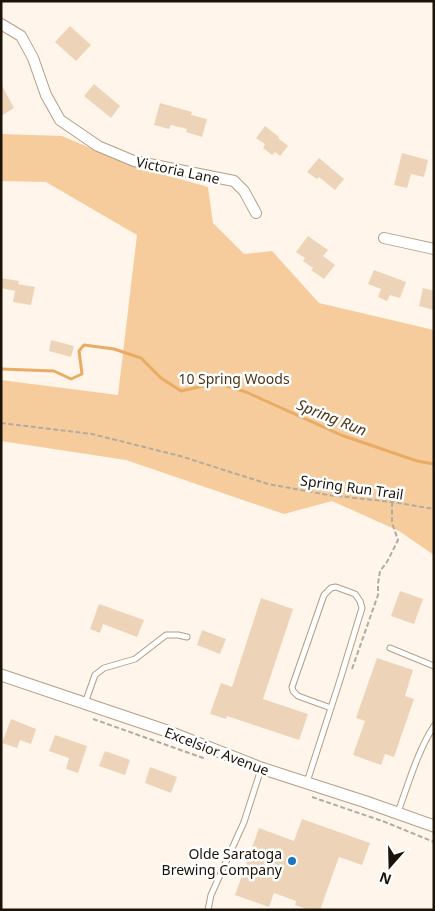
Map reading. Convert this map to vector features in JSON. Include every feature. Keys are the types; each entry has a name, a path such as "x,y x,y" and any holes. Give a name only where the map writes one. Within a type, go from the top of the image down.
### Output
{"street":[{"name":"Victoria Lane","path":"1,24 21,36 33,58 46,95 60,120 98,146 134,161 234,181 244,191 256,213"},
{"path":"384,238 434,249"},
{"name":"Excelsior Avenue","path":"1,675 167,731 262,768 434,826"}],"lane":[{"path":"307,783 332,708 362,608 355,594 336,587 331,588 324,595 292,687 298,696 332,708"},
{"path":"85,704 95,675 104,668 135,659 166,636 178,635 187,637"},
{"path":"390,648 434,666"},
{"path":"398,813 419,757 434,726"},
{"path":"208,910 211,895 244,822 262,768"}],"path":[{"name":"Spring Run Trail","path":"1,423 92,434 180,456 268,484 328,495 392,502 434,510"}],"green space":[{"name":"10 Spring Woods","path":"1,134 62,136 130,165 208,187 213,223 244,254 272,251 319,303 434,330 434,555 399,531 332,501 284,514 126,460 1,441 1,380 118,395 137,235 46,182 1,181"}],"building":[{"path":"70,26 91,45 76,61 55,42"},
{"path":"1,84 14,108 1,116"},
{"path":"94,84 120,106 111,118 84,96"},
{"path":"160,103 192,112 191,115 207,119 202,137 186,132 187,129 171,125 169,129 154,125"},
{"path":"265,126 288,146 280,156 275,152 272,155 263,148 265,144 256,138"},
{"path":"402,153 428,160 424,177 411,174 407,188 394,185"},
{"path":"319,158 344,179 335,190 319,177 317,179 307,172"},
{"path":"308,236 328,250 323,256 335,265 324,279 311,270 313,268 303,261 305,258 296,252"},
{"path":"374,270 406,282 400,298 390,295 387,301 378,297 381,289 368,284"},
{"path":"1,278 19,281 18,284 35,287 31,305 13,302 15,291 1,288"},
{"path":"423,288 434,291 434,310 419,306"},
{"path":"51,340 74,346 71,357 49,351"},
{"path":"400,591 423,599 414,624 391,616"},
{"path":"261,598 293,609 263,699 308,714 299,740 227,716 226,719 210,714 221,683 232,687"},
{"path":"99,604 144,620 137,637 103,624 100,633 90,629"},
{"path":"202,630 226,639 220,654 197,645"},
{"path":"377,658 413,670 405,696 414,699 394,757 385,754 381,765 353,755 365,721 356,718"},
{"path":"11,719 36,729 31,744 20,740 17,748 2,743"},
{"path":"55,735 87,746 78,773 66,769 69,758 49,751"},
{"path":"105,751 130,760 125,775 99,766"},
{"path":"150,767 177,777 171,793 145,783"},
{"name":"Olde Saratoga Brewing Company","path":"302,819 370,843 362,865 339,857 320,910 309,910 295,905 296,901 274,893 269,907 235,895 259,828 294,841"}],"waterway":[{"name":"Spring Run","path":"1,369 54,371 71,379 82,374 79,351 84,345 114,349 141,358 161,378 181,391 217,383 246,392 341,435 417,461 434,464"}],"place":[{"name":"Olde Saratoga Brewing Company","path":"292,861"}]}
